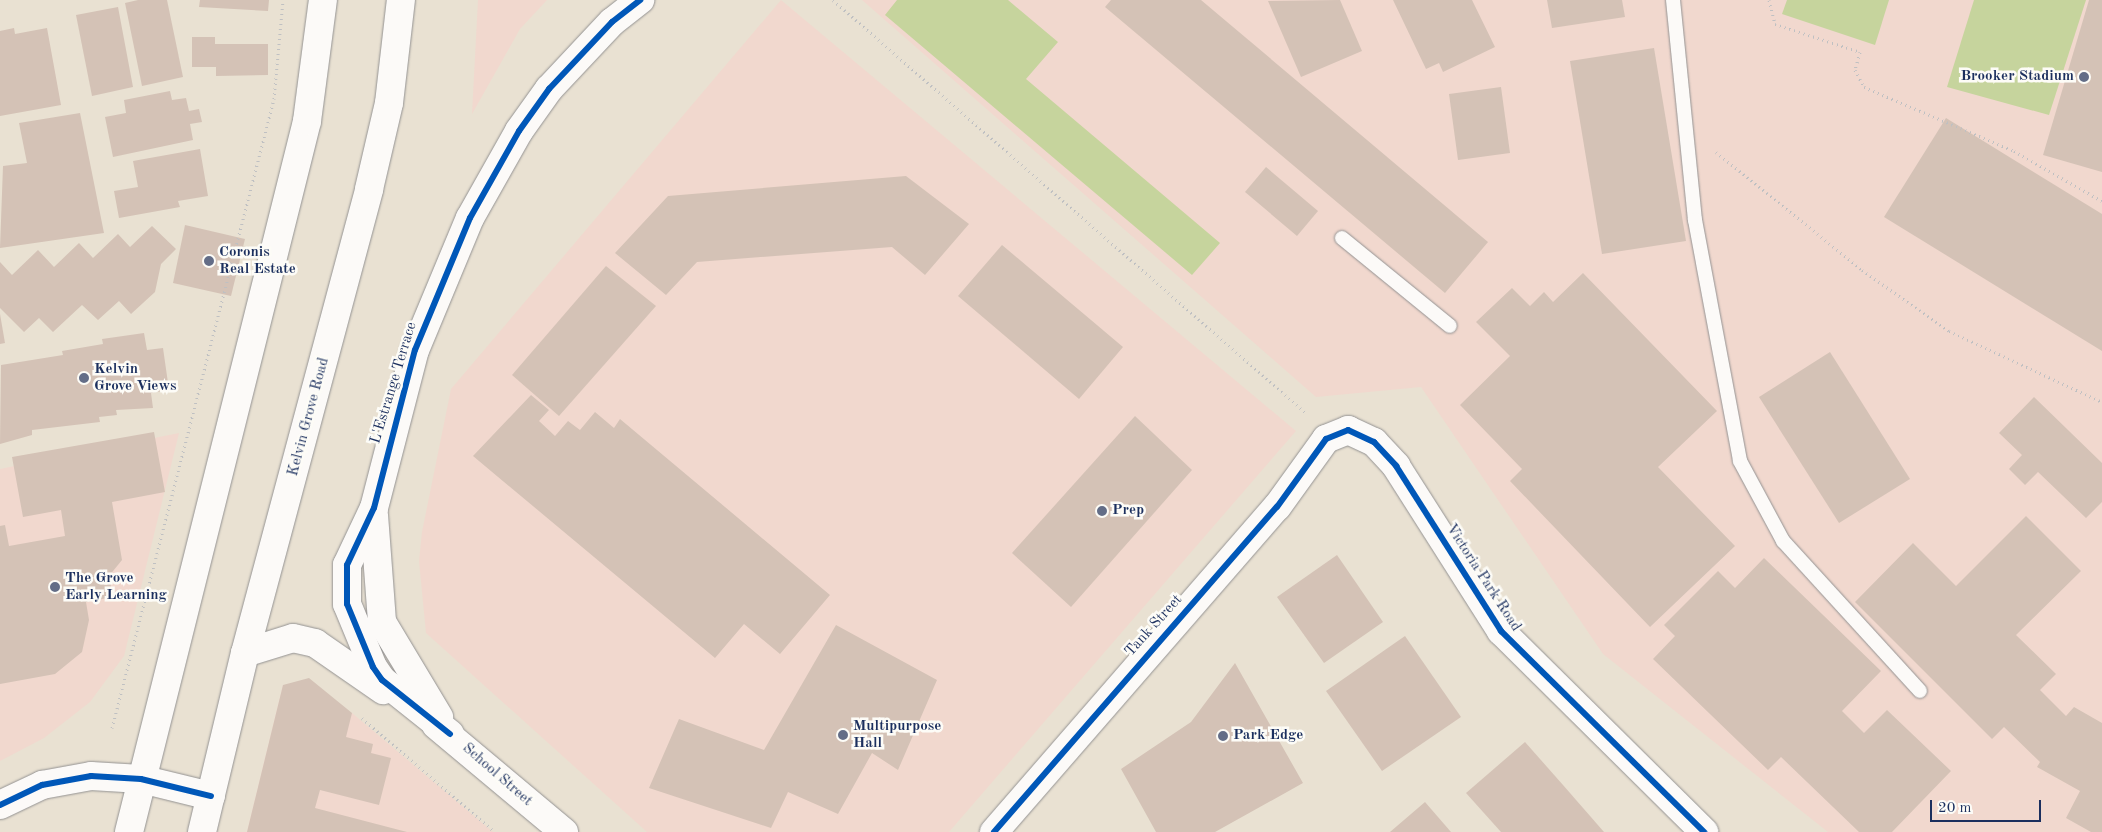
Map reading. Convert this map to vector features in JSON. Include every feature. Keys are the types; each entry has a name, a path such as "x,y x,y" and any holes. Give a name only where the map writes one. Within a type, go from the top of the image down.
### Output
{"street":[{"path":"129,832 294,176 316,67 323,0"},
{"name":"Kelvin Grove Road","path":"202,832 245,653 369,189 389,102 401,0"},
{"name":"L'Estrange Terrace","path":"450,734 395,650 382,622 374,508 415,350 448,264 485,188 549,88 612,22 640,0"},
{"name":"Tank Street","path":"994,832 1277,507 1331,434"},
{"name":"Victoria Park Road","path":"1331,434 1361,434 1382,450 1408,482 1501,631 1704,832"},
{"name":"School Street","path":"245,653 293,638 315,643 450,734 564,832"},
{"path":"0,805 26,791 76,778 141,779 211,796"}],"lane":[{"path":"1673,0 1695,220 1740,461 1784,541 1920,691"},
{"path":"1342,238 1450,326"}],"path":[{"path":"112,728 274,100 284,0"},
{"path":"833,0 1331,434"},
{"path":"1770,0 1775,24 1860,52 1854,70 1864,87 2014,151 2102,201"},
{"path":"1686,128 1862,270 1949,330 2102,402"},
{"path":"354,711 495,832"}],"shaded area":[{"path":"478,0 547,0 520,29 472,114"},
{"path":"781,0 1296,431 949,832 647,832 426,633 419,561 422,532 451,389"},
{"path":"862,0 2102,0 2102,832 1828,832 1603,654 1421,387 1316,397"},
{"path":"179,433 124,656 90,702 44,738 0,761 0,469"},
{"path":"283,685 352,713 493,832 247,832"}],"green space":[{"path":"897,0 1008,0 1058,42 1026,79 1220,243 1192,275 885,15"},
{"path":"1787,0 1889,0 1875,45 1782,14"},
{"path":"1974,0 2086,0 2049,115 1947,87"}],"building":[{"path":"138,0 167,0 183,77 142,86 125,3"},
{"path":"200,0 269,0 268,11 199,7"},
{"path":"1111,0 1201,0 1488,242 1445,293 1105,7"},
{"path":"1340,0 1362,51 1301,77 1268,1"},
{"path":"1393,0 1472,0 1495,47 1443,72 1439,63 1426,69"},
{"path":"1547,0 1622,0 1625,17 1552,28"},
{"name":"Brooker Stadium","path":"2089,0 2102,0 2102,172 2043,155"},
{"path":"118,7 133,87 92,96 76,15"},
{"path":"14,28 15,34 47,28 61,105 0,116 0,31"},
{"path":"192,37 215,37 215,44 268,44 268,75 216,76 216,67 192,67"},
{"path":"1654,48 1686,241 1602,254 1570,61"},
{"path":"1501,87 1510,153 1458,160 1449,94"},
{"path":"170,91 172,100 186,98 189,111 199,109 202,122 190,124 193,140 113,157 105,117 126,113 124,100"},
{"path":"80,113 104,233 0,248 3,166 27,163 19,123"},
{"path":"1946,118 2102,214 2102,351 1884,217"},
{"path":"200,149 208,196 178,201 180,207 119,218 114,191 138,187 133,161"},
{"path":"1266,167 1318,211 1297,236 1245,192"},
{"path":"906,176 969,224 925,275 892,247 697,262 666,295 615,253 668,196"},
{"name":"Coronis Real Estate","path":"185,225 245,239 231,296 173,283"},
{"name":"Kelvin Grove Views","path":"152,226 176,249 161,264 155,292 131,314 119,301 98,320 82,305 53,332 39,318 24,332 0,308 0,262 12,275 38,250 54,267 79,243 93,258 118,234 130,247"},
{"path":"1002,245 1123,347 1079,399 958,296"},
{"path":"606,266 656,306 559,416 512,375"},
{"path":"1583,273 1717,411 1658,467 1735,546 1650,627 1510,481 1522,469 1460,405 1510,356 1476,322 1512,288 1530,306 1544,292 1553,302"},
{"path":"0,314 5,343 0,344"},
{"name":"Kelvin Grove Views","path":"144,333 147,350 163,348 169,390 151,393 153,408 116,410 117,415 99,417 100,422 32,430 32,435 0,444 1,365 63,355 62,351 103,344 102,339"},
{"path":"1830,352 1910,479 1839,523 1759,397"},
{"path":"531,395 549,410 539,421 555,436 568,421 580,430 595,412 614,428 620,419 830,595 780,654 744,624 715,658 473,456"},
{"path":"2034,397 2102,463 2102,502 2086,518 2038,472 2025,485 2009,469 2022,455 1999,433"},
{"name":"Prep","path":"1135,416 1192,470 1071,607 1012,553"},
{"name":"The Grove Early Learning","path":"154,432 165,492 112,502 122,560 109,576 113,597 86,602 89,620 82,652 55,674 0,684 0,526 5,525 9,546 65,536 61,510 23,517 12,457"},
{"path":"2026,516 2081,571 2016,635 2056,674 2040,690 2066,716 2074,707 2102,723 2102,832 2091,832 2066,818 2080,791 2037,767 2040,762 2004,727 1992,739 1855,602 1913,543 1956,586"},
{"path":"1337,555 1383,622 1324,663 1277,597"},
{"path":"1764,558 1881,671 1842,711 1864,733 1887,710 1951,771 1892,832 1859,832 1781,757 1768,770 1653,659 1675,636 1664,625 1718,571 1735,588"},
{"name":"Multipurpose Hall","path":"836,625 937,680 898,770 872,753 838,814 788,792 771,828 649,788 679,719 764,750"},
{"path":"1405,636 1461,717 1382,771 1326,691"},
{"name":"Park Edge","path":"1235,663 1303,783 1215,832 1156,832 1121,769 1191,722"},
{"path":"309,678 352,713 346,737 373,744 371,753 391,758 379,805 320,790 315,808 407,832 247,832 283,685"},
{"path":"1525,742 1604,832 1501,832 1466,793"},
{"path":"1425,802 1451,832 1390,832"}],"cycle path":[{"path":"450,734 382,680 373,667 347,604 347,565 374,508 415,350 470,218 519,131 549,89 612,22 640,0"},
{"path":"994,832 1277,507 1326,439 1348,430 1374,442 1396,466 1501,631 1704,832"},
{"path":"0,805 42,785 91,776 141,779 211,796"}],"place":[{"name":"Brooker Stadium","path":"2084,77"},
{"name":"Coronis Real Estate","path":"209,261"},
{"name":"Kelvin Grove Views","path":"84,378"},
{"name":"Prep","path":"1102,511"},
{"name":"The Grove Early Learning","path":"55,587"},
{"name":"Multipurpose Hall","path":"843,735"},
{"name":"Park Edge","path":"1223,736"}]}
